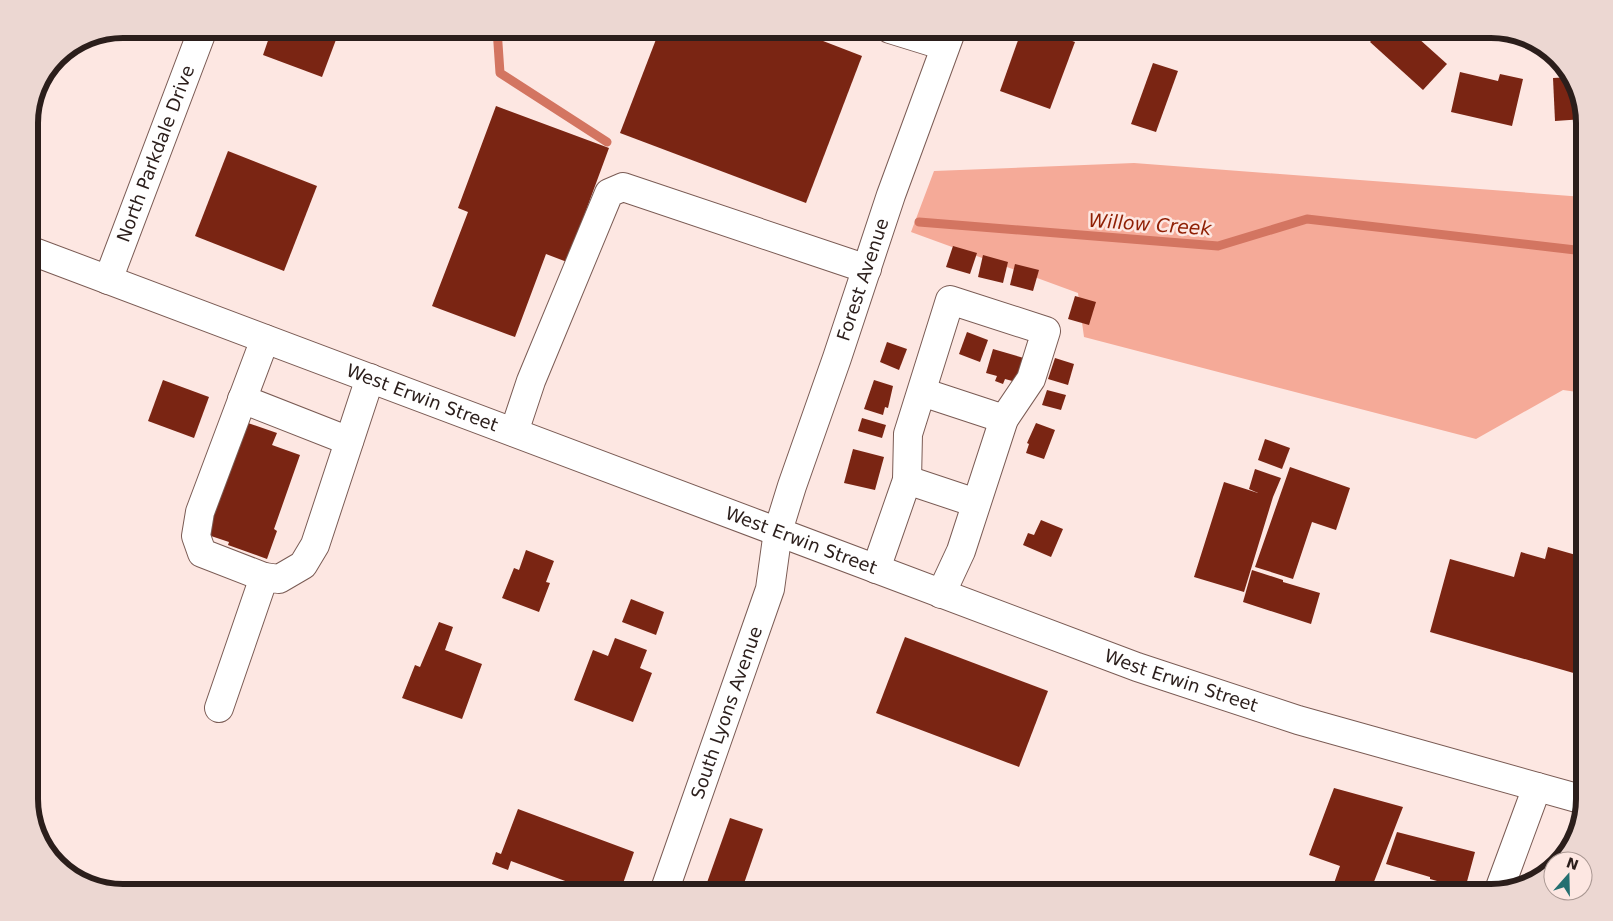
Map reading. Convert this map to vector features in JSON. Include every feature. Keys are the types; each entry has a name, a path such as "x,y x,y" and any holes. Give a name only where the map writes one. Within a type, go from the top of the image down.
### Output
{"main road":[{"name":"North Parkdale Drive","path":"108,280 200,38"},
{"name":"Forest Avenue","path":"778,532 891,195 948,38"},
{"path":"514,432 531,381 609,193 623,187 866,269"},
{"name":"West Erwin Street","path":"38,253 1073,644 1207,691 1298,720 1576,798"},
{"path":"876,569 907,480 908,434 950,300 1046,331 1031,379 1004,419 961,551 941,594"},
{"path":"265,339 200,512 196,536 202,552 264,577 279,579 303,565 315,545 370,378"},
{"path":"922,392 1004,419"},
{"path":"242,399 349,441"},
{"path":"907,480 976,503"},
{"name":"South Lyons Avenue","path":"667,884 770,589 778,532"},
{"path":"219,708 264,577"},
{"path":"1502,883 1537,787"}],"shaded area":[{"path":"1134,163 1575,196 1575,392 1563,390 1476,439 1084,337 1078,293 911,232 934,171"}],"building":[{"path":"269,38 337,38 322,77 263,55"},
{"path":"657,38 815,38 862,56 806,203 620,133"},
{"path":"1019,38 1064,38 1075,42 1050,109 1000,91"},
{"path":"1374,38 1418,38 1447,64 1423,90 1370,42"},
{"path":"1153,63 1178,71 1156,132 1131,124"},
{"path":"1460,72 1498,81 1500,74 1523,79 1512,126 1451,112"},
{"path":"1553,78 1562,78 1564,80 1571,95 1575,120 1555,121"},
{"path":"496,106 609,148 567,262 546,254 515,337 432,306 468,212 458,208"},
{"path":"228,151 317,186 284,271 195,236"},
{"path":"953,246 977,253 970,274 946,267"},
{"path":"983,255 1008,262 1003,283 978,277"},
{"path":"1015,264 1039,270 1033,291 1010,285"},
{"path":"1075,296 1096,302 1089,325 1068,319"},
{"path":"967,332 988,340 980,362 959,354"},
{"path":"887,342 907,349 899,370 880,362"},
{"path":"993,349 1027,359 1020,383 1005,379 1003,384 995,381 997,376 986,373"},
{"path":"1055,358 1074,364 1068,385 1048,379"},
{"path":"163,380 209,397 194,438 148,421"},
{"path":"874,380 893,386 888,408 885,407 883,415 864,409"},
{"path":"1047,390 1066,395 1061,410 1042,405"},
{"path":"862,418 886,425 882,438 858,431"},
{"path":"245,422 277,433 272,445 300,455 274,529 277,531 267,559 228,545 229,542 205,534"},
{"path":"1036,423 1055,430 1044,459 1026,453 1029,444 1027,443"},
{"path":"1265,439 1290,448 1282,469 1258,460"},
{"path":"853,449 884,457 875,490 844,483"},
{"path":"1290,467 1350,488 1336,530 1312,522 1293,579 1255,567"},
{"path":"1255,469 1281,478 1273,497 1244,592 1194,577 1224,482 1258,493 1249,489"},
{"path":"1041,520 1063,529 1051,557 1023,545 1028,533 1034,535"},
{"path":"1548,547 1576,555 1576,674 1430,632 1450,559 1514,577 1521,552 1545,559"},
{"path":"526,550 554,561 546,582 550,583 539,612 502,598 514,568 519,570"},
{"path":"1252,570 1320,593 1311,624 1243,602"},
{"path":"631,599 664,612 656,635 622,622"},
{"path":"439,622 453,627 445,650 482,664 462,719 402,698 415,665 420,667"},
{"path":"905,637 1048,691 1019,767 876,713"},
{"path":"615,638 647,650 640,668 652,673 633,722 574,700 593,650 608,656"},
{"path":"1334,788 1403,807 1373,884 1334,884 1340,866 1309,855"},
{"path":"518,809 634,852 623,884 573,884 511,861 508,870 492,864 496,852 501,854"},
{"path":"730,818 763,829 744,884 706,884"},
{"path":"1397,832 1475,852 1466,884 1448,884 1386,864"}],"waterway":[{"name":"Willow Creek","path":"498,38 500,73 607,142"},
{"name":"Willow Creek","path":"919,222 1218,246 1307,219 1575,250"}]}
